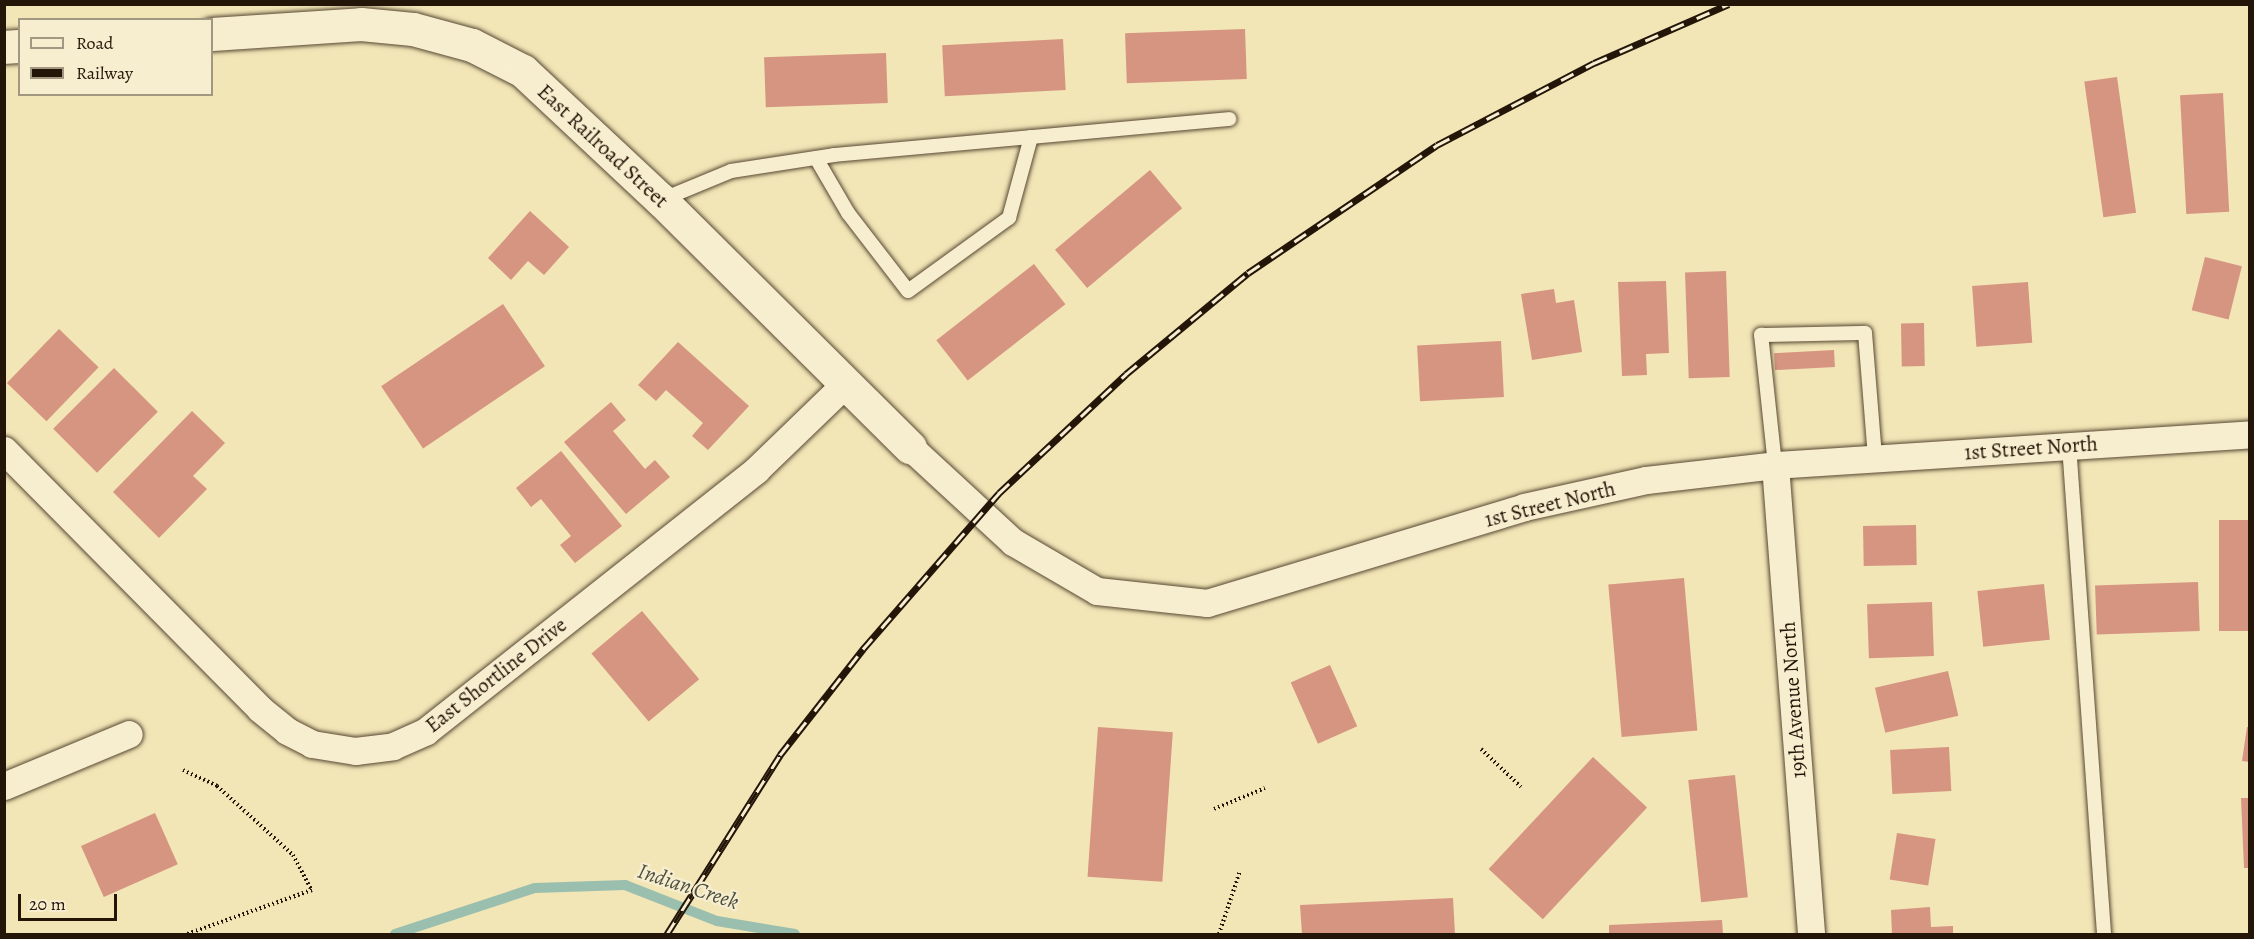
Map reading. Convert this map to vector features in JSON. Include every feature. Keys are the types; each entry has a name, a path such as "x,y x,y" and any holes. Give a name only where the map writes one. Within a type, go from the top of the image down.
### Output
{"street":[{"name":"East Railroad Street","path":"213,34 361,24 413,28 472,45 523,71 662,200 910,447"},
{"name":"East Shortline Drive","path":"4,450 260,710 287,731 312,744 355,751 393,746 426,731 756,470 845,384"},
{"name":"1st Street North","path":"910,447 1013,542 1097,591 1207,603 1524,507 1646,480 1775,465 2250,434"},
{"name":"19th Avenue North","path":"1775,465 1811,934"},
{"path":"4,786 129,734"}],"lane":[{"path":"662,200 730,171 816,158 1229,119"},
{"path":"816,158 848,213 908,291 1009,218 1031,137"},
{"path":"1775,465 1761,335 1865,333 1875,458"},
{"path":"2069,445 2104,934"}],"path":[{"path":"1481,749 1521,787"},
{"path":"183,770 216,786 292,855 312,890 187,934"},
{"path":"1215,809 1265,788"},
{"path":"1219,934 1240,871"}],"building":[{"path":"1245,29 1247,79 1127,83 1125,33"},
{"path":"1063,39 1066,90 945,96 942,45"},
{"path":"886,53 888,103 766,107 764,57"},
{"path":"2117,77 2136,213 2103,217 2084,82"},
{"path":"2223,93 2229,212 2186,214 2180,95"},
{"path":"1150,170 1182,208 1087,288 1055,250"},
{"path":"530,211 569,247 544,275 528,261 511,280 488,258"},
{"path":"2205,257 2242,266 2229,320 2192,310"},
{"path":"1034,264 1065,304 968,381 936,340"},
{"path":"1726,271 1730,377 1689,378 1685,272"},
{"path":"1666,281 1669,353 1646,354 1647,375 1622,376 1618,282"},
{"path":"2028,282 2032,343 1976,347 1972,286"},
{"path":"1554,289 1556,303 1574,300 1582,352 1532,360 1521,294"},
{"path":"503,304 545,366 423,448 381,386"},
{"path":"1901,323 1924,323 1925,366 1902,366"},
{"path":"59,329 99,367 46,421 7,383"},
{"path":"1501,341 1504,397 1420,401 1417,345"},
{"path":"678,342 749,406 708,450 692,436 703,423 666,390 656,401 638,385"},
{"path":"1834,350 1835,367 1775,370 1774,353"},
{"path":"114,368 158,412 97,473 53,429"},
{"path":"611,402 626,420 613,431 645,469 655,460 670,477 626,514 564,442"},
{"path":"192,411 225,443 193,476 207,489 159,538 113,492"},
{"path":"561,451 622,526 575,563 560,545 571,536 541,499 531,507 516,488"},
{"path":"2219,520 2250,520 2250,631 2219,631"},
{"path":"1916,525 1917,565 1864,566 1863,526"},
{"path":"1684,578 1697,730 1622,737 1608,585"},
{"path":"2198,582 2200,631 2097,635 2095,586"},
{"path":"2044,584 2050,640 1983,647 1977,591"},
{"path":"1932,602 1934,656 1869,658 1867,604"},
{"path":"642,611 699,679 649,722 591,653"},
{"path":"1330,665 1357,726 1318,744 1291,682"},
{"path":"1948,671 1958,716 1885,733 1875,688"},
{"path":"1098,727 1173,732 1162,882 1088,877"},
{"path":"2247,727 2250,727 2250,762 2242,761"},
{"path":"1949,747 1951,791 1892,794 1890,750"},
{"path":"1593,757 1647,807 1543,919 1489,869"},
{"path":"1735,775 1748,897 1701,902 1688,780"},
{"path":"2241,798 2250,798 2250,868 2244,868"},
{"path":"155,813 178,864 104,897 81,846"},
{"path":"1897,833 1936,839 1928,886 1890,879"},
{"path":"1453,898 1455,934 1302,934 1300,905"},
{"path":"1930,907 1931,927 1953,926 1953,934 1892,934 1891,910"},
{"path":"1722,920 1723,934 1609,934 1609,925"}],"waterway":[{"name":"Indian Creek","path":"395,934 535,888 625,885 717,921 795,934"}],"railway":[{"path":"667,934 780,755 863,649 999,493 1126,374 1248,273 1437,145 1594,63 1729,4"}]}
